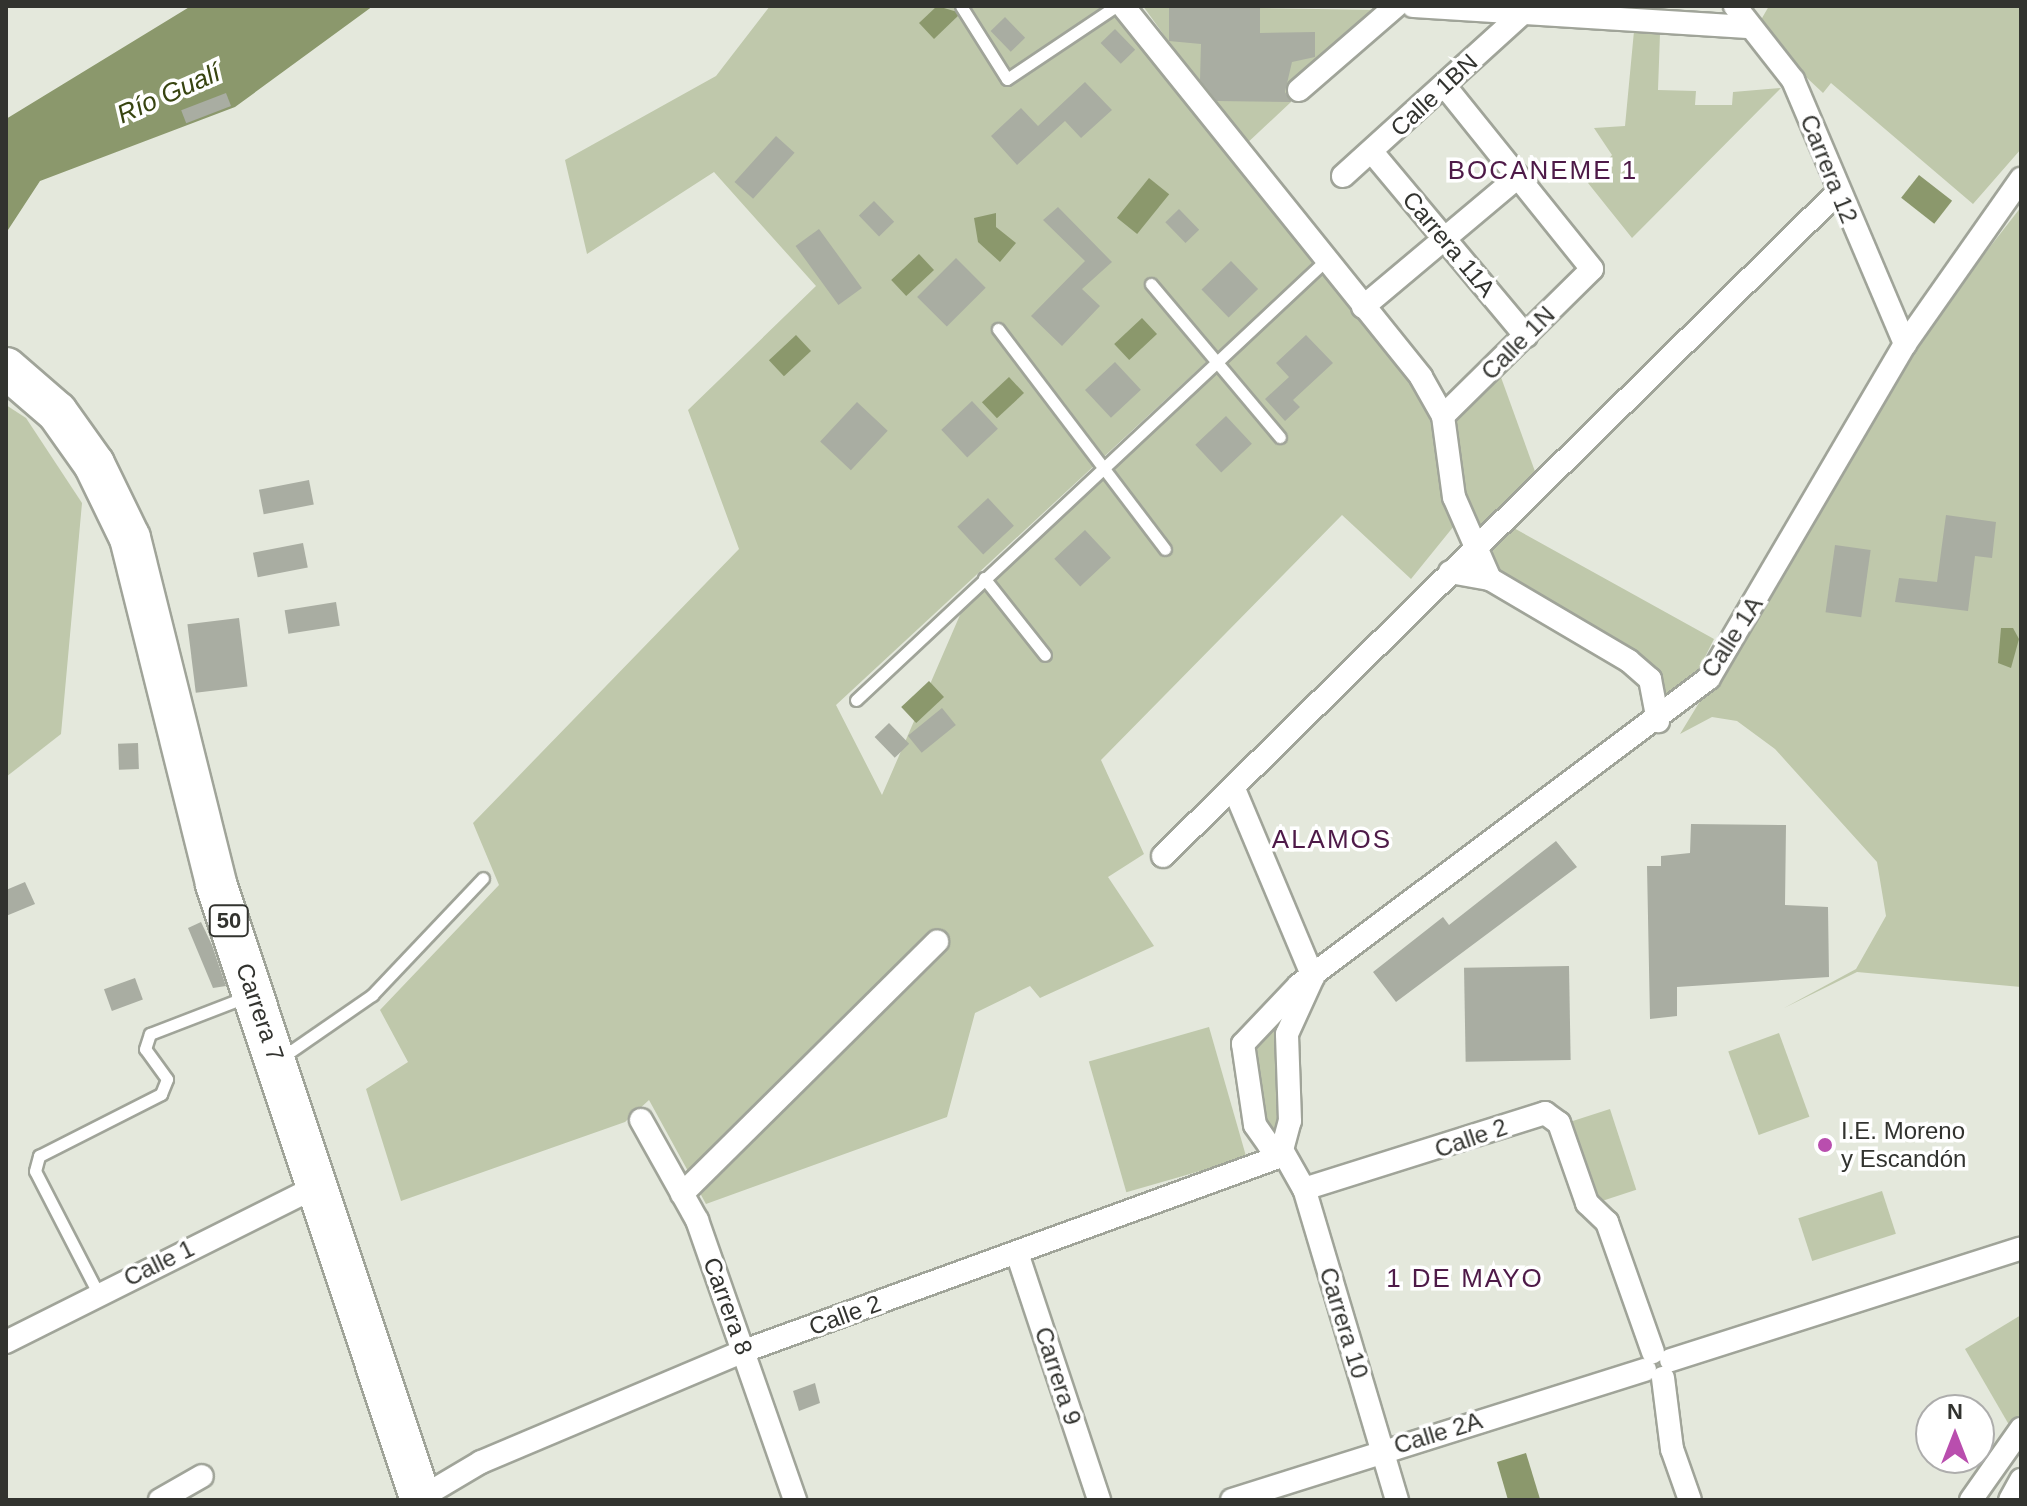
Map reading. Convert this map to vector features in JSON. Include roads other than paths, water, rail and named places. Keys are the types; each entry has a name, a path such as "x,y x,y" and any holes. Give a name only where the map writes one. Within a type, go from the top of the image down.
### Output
{"highway":[{"name":"Carrera 7","path":"6,368 57,412 94,464 130,538 164,655 200,830 277,1061 314,1188 419,1499"}],"street":[{"path":"1123,6 1363,307 1443,416 1454,497 1473,549 1490,579"},
{"path":"1299,90 1396,6"},
{"path":"1413,6 1524,12 1550,10 1748,27"},
{"name":"Carrera 12","path":"1735,6 1748,27 1793,80 1837,193 1905,344"},
{"name":"Calle 1BN","path":"1343,176 1524,12"},
{"path":"1363,307 1518,177 1444,85"},
{"name":"Carrera 11A","path":"1372,152 1526,336"},
{"name":"Calle 1N","path":"1443,416 1592,269 1518,177"},
{"name":"Calle 1A","path":"1313,977 1658,721 1723,658 1905,344 2021,179"},
{"path":"1163,856 1837,193"},
{"path":"1450,572 1490,579 1629,661 1650,679 1658,721"},
{"path":"1234,789 1313,977 1287,1034 1290,1121 1283,1152"},
{"path":"682,1194 937,942"},
{"name":"Carrera 10","path":"1313,977 1274,1005 1243,1044 1255,1125 1269,1145 1283,1152 1304,1189 1397,1500"},
{"name":"Calle 2","path":"1304,1189 1545,1113 1559,1123 1587,1203 1607,1222 1658,1365"},
{"name":"Carrera 8","path":"641,1120 682,1194 744,1351 795,1500"},
{"name":"Calle 2","path":"419,1499 481,1462 744,1351 1017,1253 1283,1152"},
{"name":"Calle 1","path":"6,1342 98,1293 314,1188"},
{"name":"Calle 2A","path":"1232,1500 2021,1248"},
{"name":"Carrera 9","path":"1017,1253 1099,1500"},
{"path":"1658,1365 1669,1437 1690,1500"},
{"path":"1983,1495 2021,1429"},
{"path":"160,1500 202,1476"},
{"path":"2010,1500 2021,1480"}],"lane":[{"path":"961,6 1002,75 1013,79 1116,6"},
{"path":"856,700 1326,260"},
{"path":"1151,284 1280,437"},
{"path":"998,329 1165,549"},
{"path":"984,578 1045,655"},
{"path":"277,1061 372,995 483,878"},
{"path":"98,1293 35,1171 39,1156 161,1094 167,1079 145,1049 150,1034 254,993"}],"water":[{"name":"Río Gualí","path":"191,6 373,6 235,107 40,181 6,233 6,119"},
{"path":"937,6 961,13 934,39 919,23"},
{"path":"1919,175 1952,201 1934,224 1901,198"},
{"path":"1149,178 1169,194 1137,234 1117,218"},
{"path":"996,213 996,227 1016,243 1000,262 978,242 974,218"},
{"path":"919,254 934,270 906,296 891,280"},
{"path":"1142,318 1157,334 1129,360 1114,344"},
{"path":"796,335 811,351 784,376 769,360"},
{"path":"1009,377 1024,393 997,418 982,402"},
{"path":"2001,628 2013,628 2019,639 2011,668 1998,663"},
{"path":"929,681 944,697 916,723 901,707"},
{"path":"1526,1453 1540,1499 1508,1500 1497,1462"}],"place":[{"name":"I.E. Moreno y Escandón","path":"1825,1145"}],"district":[{"name":"BOCANEME 1","path":"1543,171"},
{"name":"ALAMOS","path":"1332,840"},
{"name":"1 DE MAYO","path":"1465,1279"}]}
